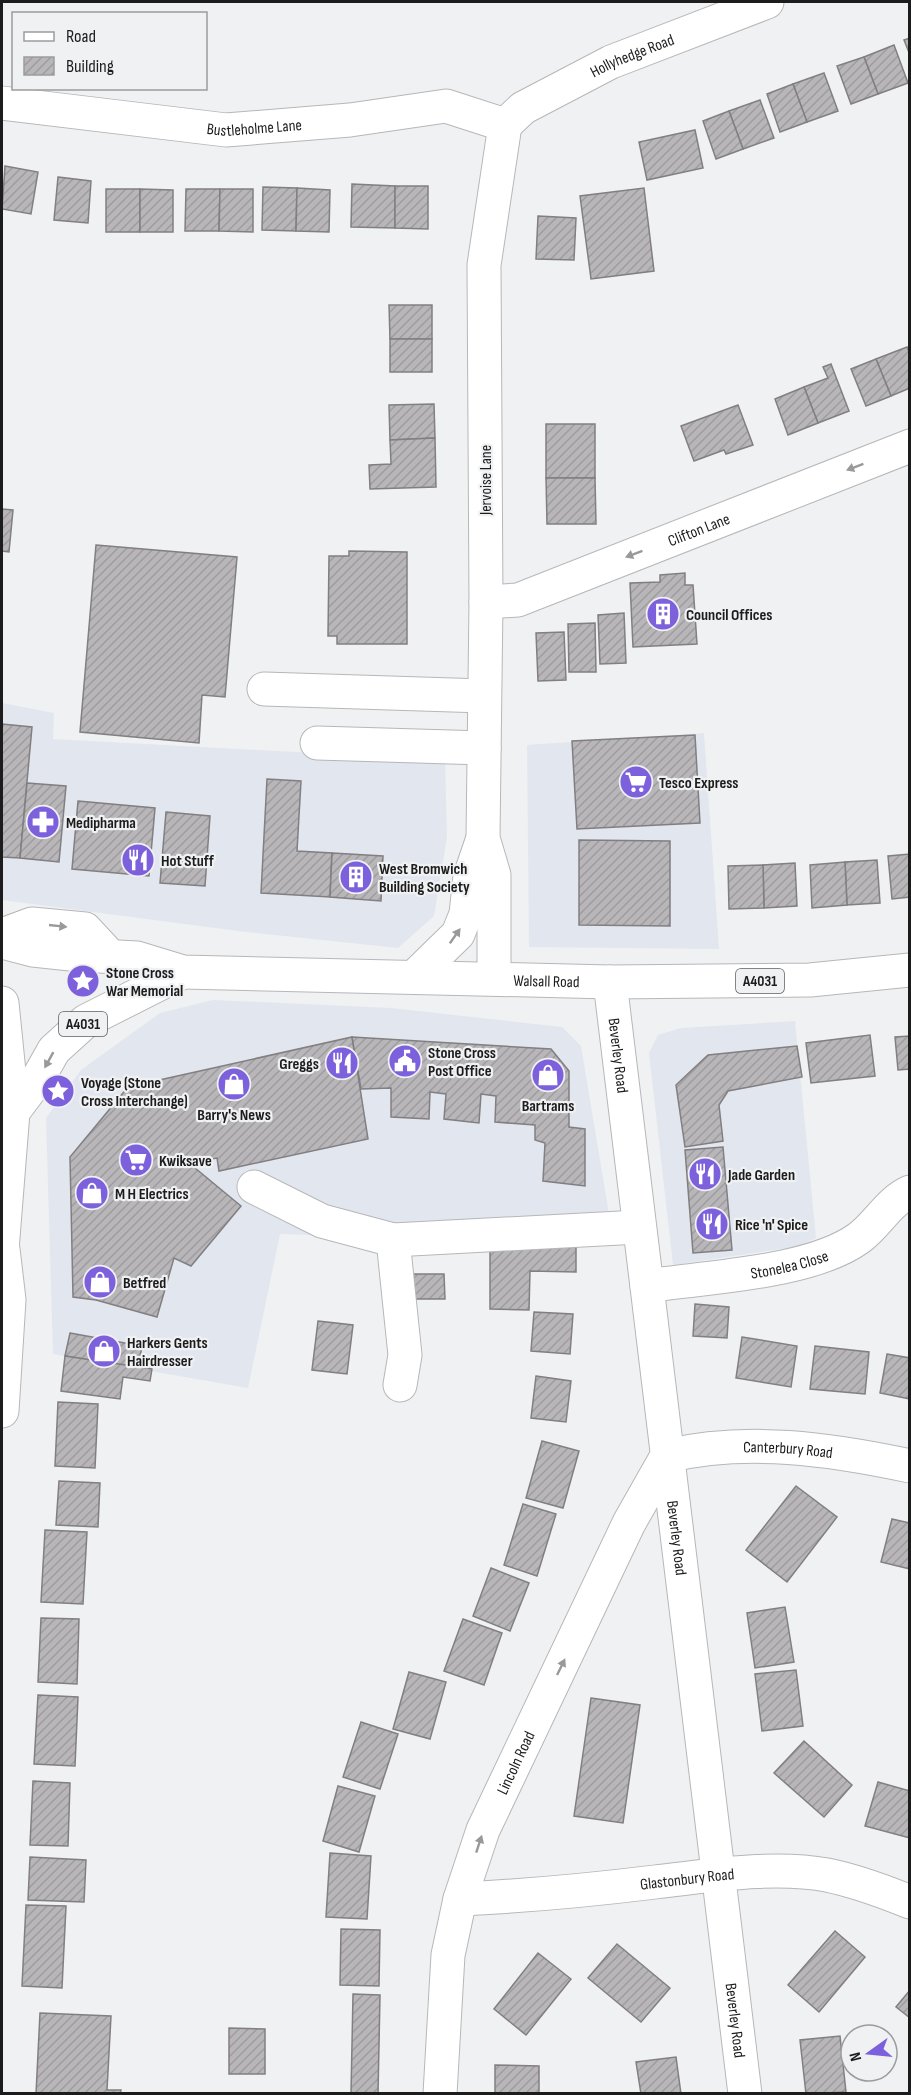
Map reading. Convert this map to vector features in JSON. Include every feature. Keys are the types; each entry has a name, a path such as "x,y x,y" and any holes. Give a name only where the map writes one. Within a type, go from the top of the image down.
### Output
{"street":[{"name":"Hollyhedge Road","path":"505,124 523,108 611,62 766,2"},
{"name":"Bustleholme Lane","path":"2,103 226,130 350,120 446,106 505,124"},
{"name":"Jervoise Lane","path":"494,978 494,875 483,838 486,602 484,265 505,124"},
{"name":"Clifton Lane","path":"486,602 518,600 909,446"},
{"path":"264,689 484,696"},
{"path":"317,742 484,748"},
{"name":"Jervoise Lane","path":"414,977 458,934 466,914 470,876 483,838"},
{"path":"2,935 32,924 85,929 111,957"},
{"name":"Walsall Road","path":"2,942 33,950 137,958 183,972 610,982 810,980 909,969"},
{"name":"Walsall Road","path":"7,1112 38,1080 54,1050 86,1021 183,972"},
{"name":"Beverley Road","path":"610,982 745,2094"},
{"path":"2,1004 7,1112 2,1249 9,1300 2,1411"},
{"path":"254,1187 322,1221 393,1240 639,1227"},
{"name":"Stonelea Close","path":"647,1286 809,1263 859,1238 898,1197 909,1192"},
{"path":"393,1240 405,1355 400,1385"},
{"name":"Canterbury Road","path":"667,1456 694,1450 747,1446 800,1448 863,1456 909,1466"},
{"name":"Lincoln Road","path":"440,2094 448,1955 460,1899 483,1830 629,1523 667,1456"},
{"name":"Glastonbury Road","path":"460,1899 536,1896 718,1875 786,1872 826,1875 875,1888 909,1902"}],"shaded area":[{"path":"2,703 54,713 53,739 445,760 447,837 434,916 398,948 238,931 2,900"},
{"path":"704,733 719,949 529,947 527,745"},
{"path":"213,1000 391,1008 562,1027 581,1046 614,1244 280,1234 248,1388 53,1354 46,1118 81,1070 160,1013"},
{"path":"795,1021 816,1238 800,1246 673,1265 649,1053 658,1035 681,1028"}],"building":[{"path":"910,38 910,55 904,40"},
{"path":"894,45 908,83 878,94 864,57"},
{"path":"864,57 878,94 851,104 837,66"},
{"path":"824,73 838,111 807,122 793,84"},
{"path":"793,84 807,122 780,132 767,94"},
{"path":"760,100 774,138 743,149 729,111"},
{"path":"729,111 743,149 716,159 703,121"},
{"path":"695,130 703,168 647,180 639,142"},
{"path":"5,166 38,172 31,214 2,209"},
{"path":"58,177 91,181 88,223 54,220"},
{"path":"352,184 395,186 395,228 351,227"},
{"path":"395,186 428,186 428,229 395,228"},
{"path":"263,187 297,188 296,231 262,230"},
{"path":"297,188 330,190 329,232 296,231"},
{"path":"644,188 654,271 591,279 580,196"},
{"path":"106,189 140,189 140,232 106,232"},
{"path":"140,189 173,190 173,232 140,232"},
{"path":"186,189 220,189 219,231 185,231"},
{"path":"220,189 253,189 253,232 219,231"},
{"path":"538,216 576,218 574,260 536,259"},
{"path":"389,305 432,305 432,339 390,339"},
{"path":"390,339 432,339 432,372 390,372"},
{"path":"907,347 910,354 910,388 891,396 876,359"},
{"path":"876,359 891,396 866,406 851,369"},
{"path":"831,364 849,411 818,423 804,387 828,378 823,367"},
{"path":"804,387 818,423 788,435 775,399"},
{"path":"434,404 435,438 390,440 389,405"},
{"path":"738,405 753,445 726,454 724,450 694,461 681,426"},
{"path":"546,424 595,424 595,478 546,478"},
{"path":"435,438 436,487 370,489 369,465 391,464 390,440"},
{"path":"546,478 595,478 596,524 547,524"},
{"path":"2,509 13,510 9,552 2,551"},
{"path":"96,545 237,557 225,697 202,695 199,743 80,732"},
{"path":"349,551 407,552 407,644 337,644 337,636 328,636 329,556 349,556"},
{"name":"Council Offices","path":"685,573 685,585 693,585 697,644 633,647 630,583 660,582 660,575"},
{"path":"624,613 626,663 600,664 598,615"},
{"path":"595,623 596,672 569,672 568,624"},
{"path":"564,632 566,680 538,681 536,633"},
{"path":"2,724 32,727 20,858 2,857"},
{"name":"Tesco Express","path":"695,735 700,823 577,829 572,741"},
{"path":"267,779 301,781 297,851 332,853 330,897 261,893"},
{"name":"Medipharma","path":"27,783 66,786 59,862 20,858"},
{"path":"78,801 155,808 149,876 72,869"},
{"path":"166,812 210,816 205,886 160,883"},
{"path":"579,840 670,841 670,926 579,925"},
{"name":"West Bromwich Building Society","path":"332,853 383,856 381,901 330,897"},
{"path":"910,854 910,897 892,899 888,856"},
{"path":"877,860 880,903 847,905 845,862"},
{"path":"845,862 847,905 812,908 810,865"},
{"path":"795,863 797,906 764,908 763,865"},
{"path":"763,865 764,908 729,909 728,866"},
{"path":"870,1035 875,1076 811,1083 806,1043"},
{"path":"910,1036 910,1069 898,1070 895,1037"},
{"path":"352,1037 368,1139 219,1171 217,1158 189,1163 241,1206 191,1266 174,1258 157,1317 96,1300 73,1297 70,1157 128,1087"},
{"path":"352,1037 551,1049 569,1071 569,1127 585,1129 585,1186 543,1181 545,1143 535,1140 535,1125 495,1122 496,1096 481,1094 479,1123 444,1119 446,1094 430,1092 429,1119 391,1117 391,1088 361,1089"},
{"path":"797,1046 802,1077 728,1091 719,1105 723,1141 685,1147 676,1085 708,1055"},
{"path":"723,1147 732,1250 693,1253 685,1150"},
{"path":"490,1239 576,1240 576,1272 530,1271 529,1310 490,1309"},
{"path":"405,1274 444,1274 445,1299 406,1299"},
{"path":"695,1304 729,1307 727,1338 693,1336"},
{"path":"534,1312 573,1314 570,1354 531,1351"},
{"path":"318,1321 353,1325 347,1374 312,1370"},
{"name":"Harkers Gents Hairdresser","path":"70,1333 142,1346 138,1368 65,1356"},
{"path":"742,1337 797,1346 791,1387 736,1378"},
{"path":"815,1346 869,1352 865,1394 810,1389"},
{"path":"887,1354 910,1358 910,1399 880,1393"},
{"path":"65,1356 152,1369 150,1381 123,1377 120,1399 61,1391"},
{"path":"536,1376 571,1381 566,1422 531,1418"},
{"path":"58,1402 98,1404 95,1468 55,1466"},
{"path":"542,1441 579,1451 563,1508 526,1498"},
{"path":"59,1481 100,1483 98,1527 56,1525"},
{"path":"796,1486 837,1517 787,1582 746,1550"},
{"path":"523,1504 556,1514 537,1576 504,1565"},
{"path":"892,1519 910,1523 910,1569 881,1562"},
{"path":"45,1530 87,1532 83,1604 41,1602"},
{"path":"491,1568 529,1583 510,1631 473,1616"},
{"path":"785,1607 794,1662 755,1668 747,1613"},
{"path":"41,1618 79,1619 77,1684 38,1682"},
{"path":"463,1619 502,1633 484,1685 444,1671"},
{"path":"796,1670 803,1726 762,1731 755,1674"},
{"path":"409,1672 446,1682 430,1739 393,1729"},
{"path":"38,1695 78,1697 75,1766 34,1764"},
{"path":"591,1698 640,1705 623,1823 574,1816"},
{"path":"361,1722 398,1734 380,1789 343,1777"},
{"path":"804,1741 852,1785 824,1817 774,1773"},
{"path":"33,1781 70,1783 68,1846 30,1845"},
{"path":"878,1782 910,1791 910,1838 865,1826"},
{"path":"338,1786 375,1796 359,1852 323,1841"},
{"path":"330,1853 371,1856 367,1919 326,1917"},
{"path":"30,1857 86,1860 84,1902 28,1900"},
{"path":"26,1905 66,1906 62,1988 22,1986"},
{"path":"341,1929 380,1930 379,1986 340,1985"},
{"path":"835,1931 865,1957 819,2012 788,1985"},
{"path":"617,1944 670,1988 641,2022 588,1978"},
{"path":"538,1953 571,1979 526,2035 494,2009"},
{"path":"910,1990 910,2018 896,2007"},
{"path":"353,1994 380,1995 378,2094 351,2094"},
{"path":"40,2013 111,2016 107,2090 121,2090 120,2094 36,2094"},
{"path":"229,2028 265,2029 265,2074 229,2074"},
{"path":"839,2036 839,2083 845,2083 846,2092 806,2094 800,2040"},
{"path":"676,2057 681,2094 641,2094 636,2062"},
{"path":"495,2065 539,2066 539,2094 495,2094"}],"place":[{"name":"Council Offices","path":"663,614"},
{"name":"Tesco Express","path":"636,782"},
{"name":"Medipharma","path":"43,822"},
{"name":"Hot Stuff","path":"138,860"},
{"name":"West Bromwich Building Society","path":"356,877"},
{"name":"Stone Cross War Memorial","path":"83,981"},
{"name":"Stone Cross Post Office","path":"405,1061"},
{"name":"Greggs","path":"342,1063"},
{"name":"Bartrams","path":"548,1075"},
{"name":"Barry's News","path":"234,1084"},
{"name":"Voyage (Stone Cross Interchange)","path":"58,1091"},
{"name":"Kwiksave","path":"136,1160"},
{"name":"Jade Garden","path":"705,1174"},
{"name":"M H Electrics","path":"92,1193"},
{"name":"Rice 'n' Spice","path":"712,1224"},
{"name":"Betfred","path":"100,1282"},
{"name":"Harkers Gents Hairdresser","path":"104,1351"}]}
